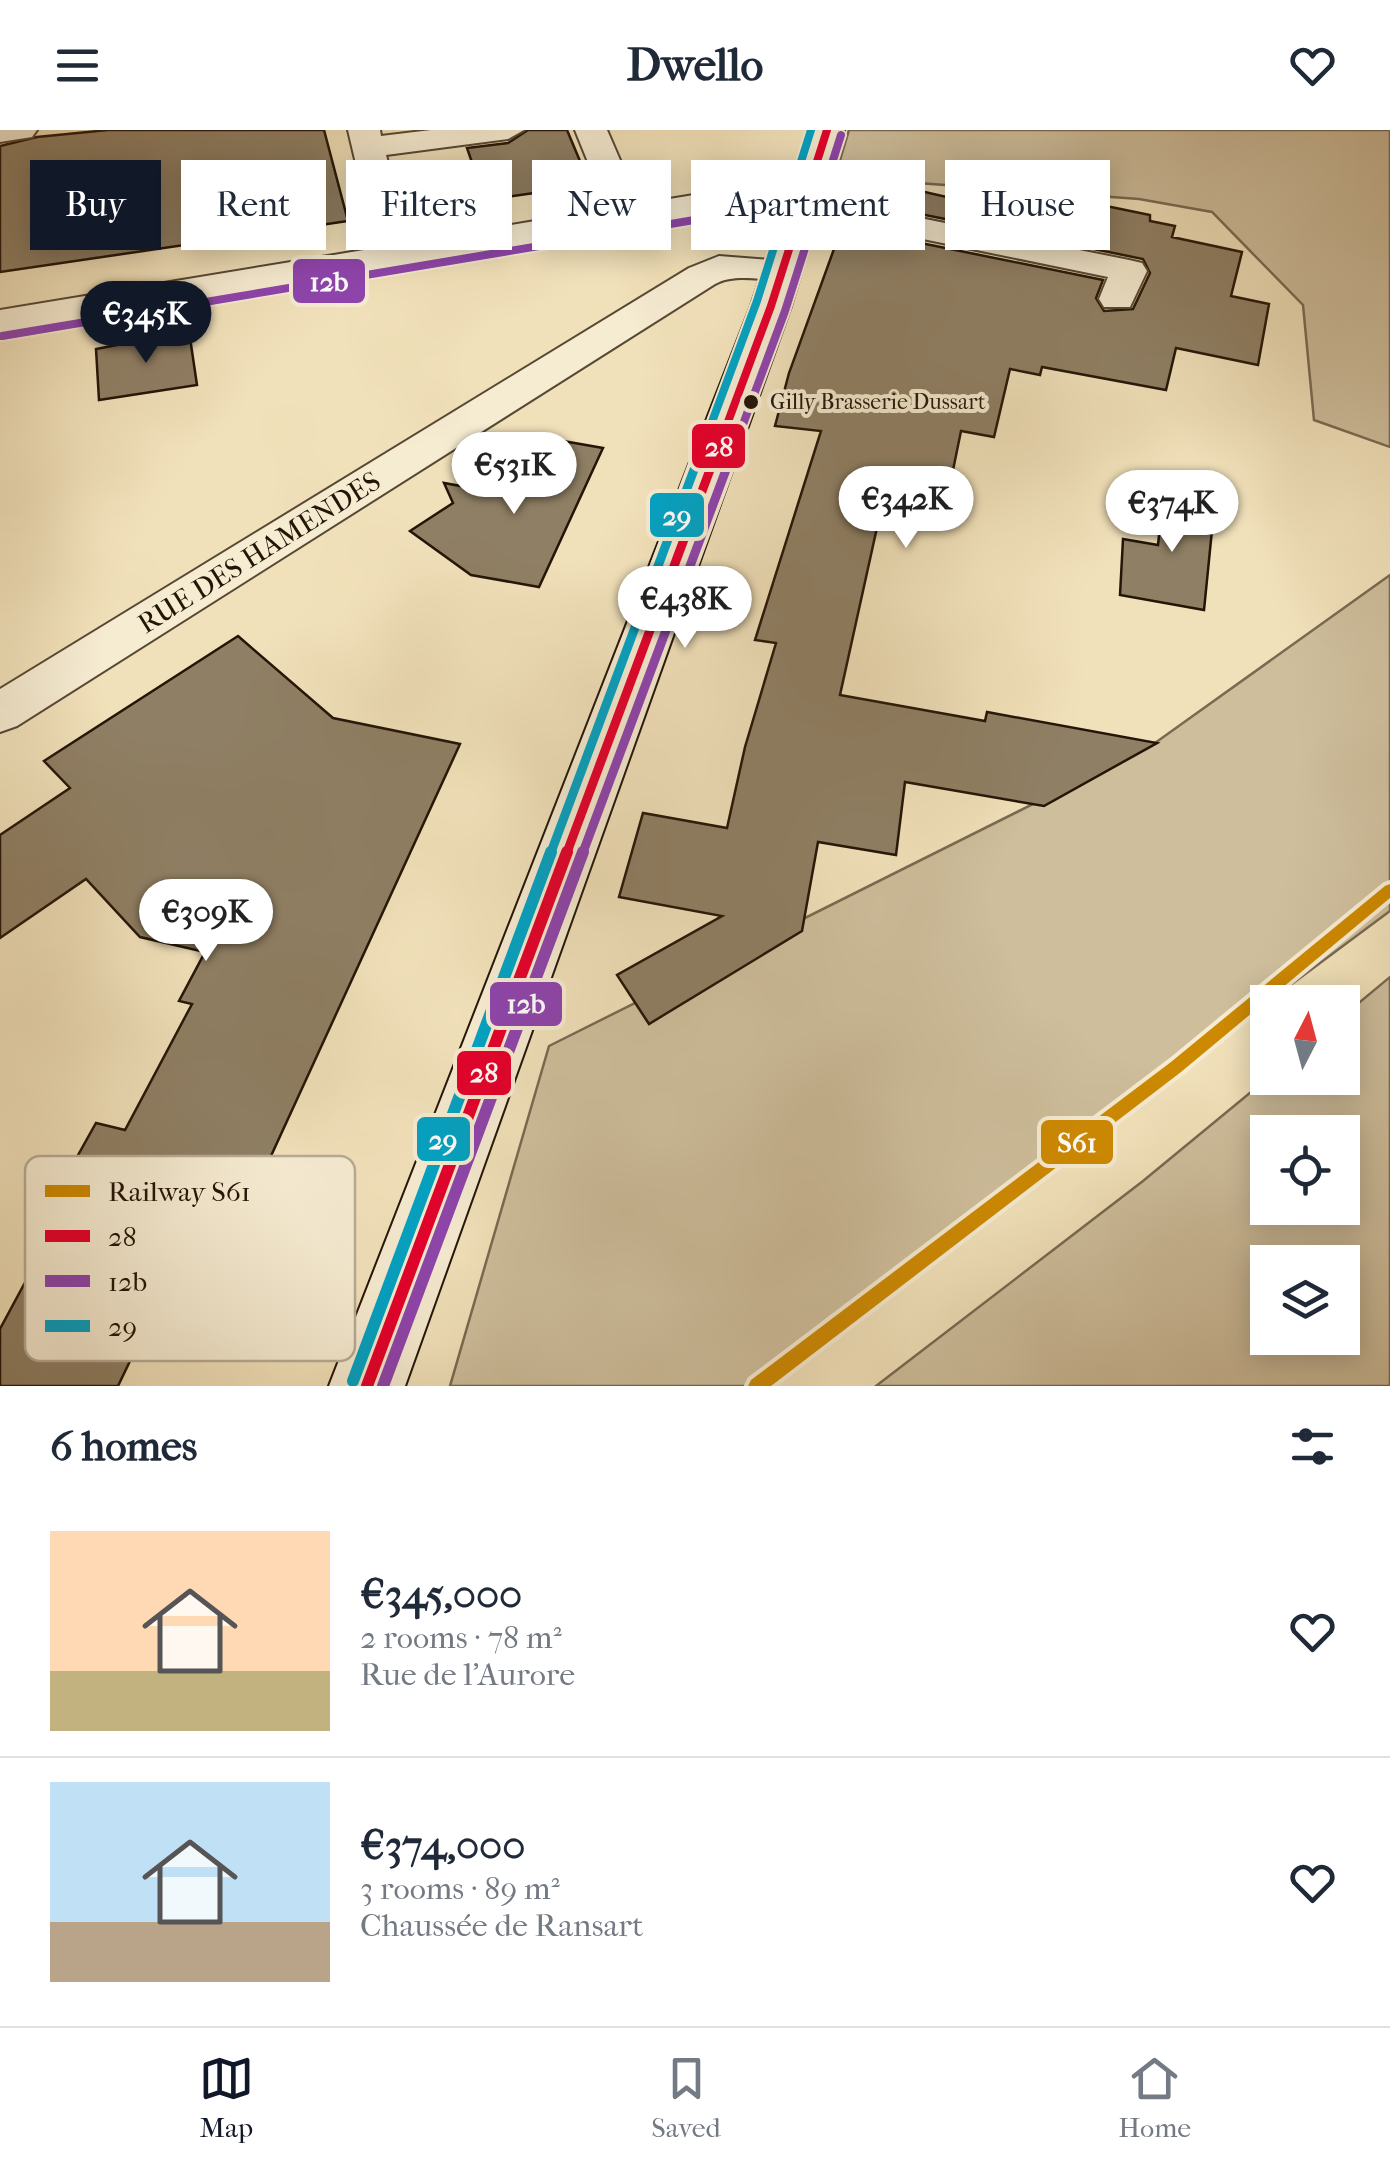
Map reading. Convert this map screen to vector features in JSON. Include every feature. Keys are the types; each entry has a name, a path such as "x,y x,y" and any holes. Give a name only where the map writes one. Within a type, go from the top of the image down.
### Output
{"main road":[{"path":"819,160 827,130"},
{"path":"367,1386 790,250"}],"street":[{"path":"0,133 20,130"},
{"path":"396,258 367,139 508,130"},
{"path":"590,130 603,160"},
{"path":"925,230 1129,271 1118,299"},
{"path":"0,321 532,233"},
{"name":"RUE DES HAMENDES","path":"0,713 702,276 730,266 783,270"}],"shaded area":[{"path":"849,130 1390,130 1390,447 1314,420 1303,305 1212,212 1110,197 1110,160 945,160 945,185 925,184 925,160 840,160"},
{"path":"1390,575 1390,911 1290,985 1250,985 1250,1015 751,1386 450,1386 549,1046 1155,743"},
{"path":"1390,977 1390,1386 876,1386 1143,1181 1250,1093 1360,1095 1360,1002"}],"building":[{"path":"108,130 324,130 346,221 326,224 326,160 181,160 181,245 161,248 161,160 30,160 30,250 150,250 0,272 0,146 37,137"},
{"path":"528,130 567,130 580,160 532,160 532,193 512,196 512,160 471,160 467,148 508,143"},
{"path":"925,192 945,197 945,219 925,215"},
{"path":"1110,207 1150,215 1150,221 1175,226 1172,237 1242,252 1231,296 1269,304 1258,365 1176,348 1166,390 1042,367 1040,375 1010,369 994,437 961,431 942,524 880,514 840,695 985,721 987,712 1157,743 1044,806 905,782 896,855 818,842 802,931 649,1024 617,975 722,916 619,897 643,813 727,828 745,747 776,643 755,640 821,431 775,426 789,373 834,250 925,250 925,244 1103,280 1096,298 1104,311 1133,309 1150,273 1143,259 1098,250 1110,250"},
{"path":"189,331 197,385 99,400 96,349"},
{"path":"546,438 603,448 539,587 471,575 410,531 453,503 444,483 505,494 523,461 534,463"},
{"path":"1164,490 1215,500 1204,610 1120,595 1123,539 1158,545"},
{"path":"238,636 333,718 460,744 271,1156 78,1156 96,1123 125,1130 192,1004 179,1001 205,952 140,937 86,879 0,938 0,835 70,788 44,761"},
{"path":"25,1282 25,1361 130,1361 118,1386 0,1386 0,1329"}],"rail line":[{"name":"S61","path":"757,1386 1176,1067 1390,890"}],"transit line":[{"name":"29","path":"353,1381 757,301 811,130"},
{"name":"28","path":"367,1386 771,306 827,130"},
{"name":"12b","path":"383,1386 785,311 841,135"},
{"name":"12b","path":"2,336 691,221"}],"place":[{"name":"Gilly Brasserie Dussart","path":"751,402"}]}
